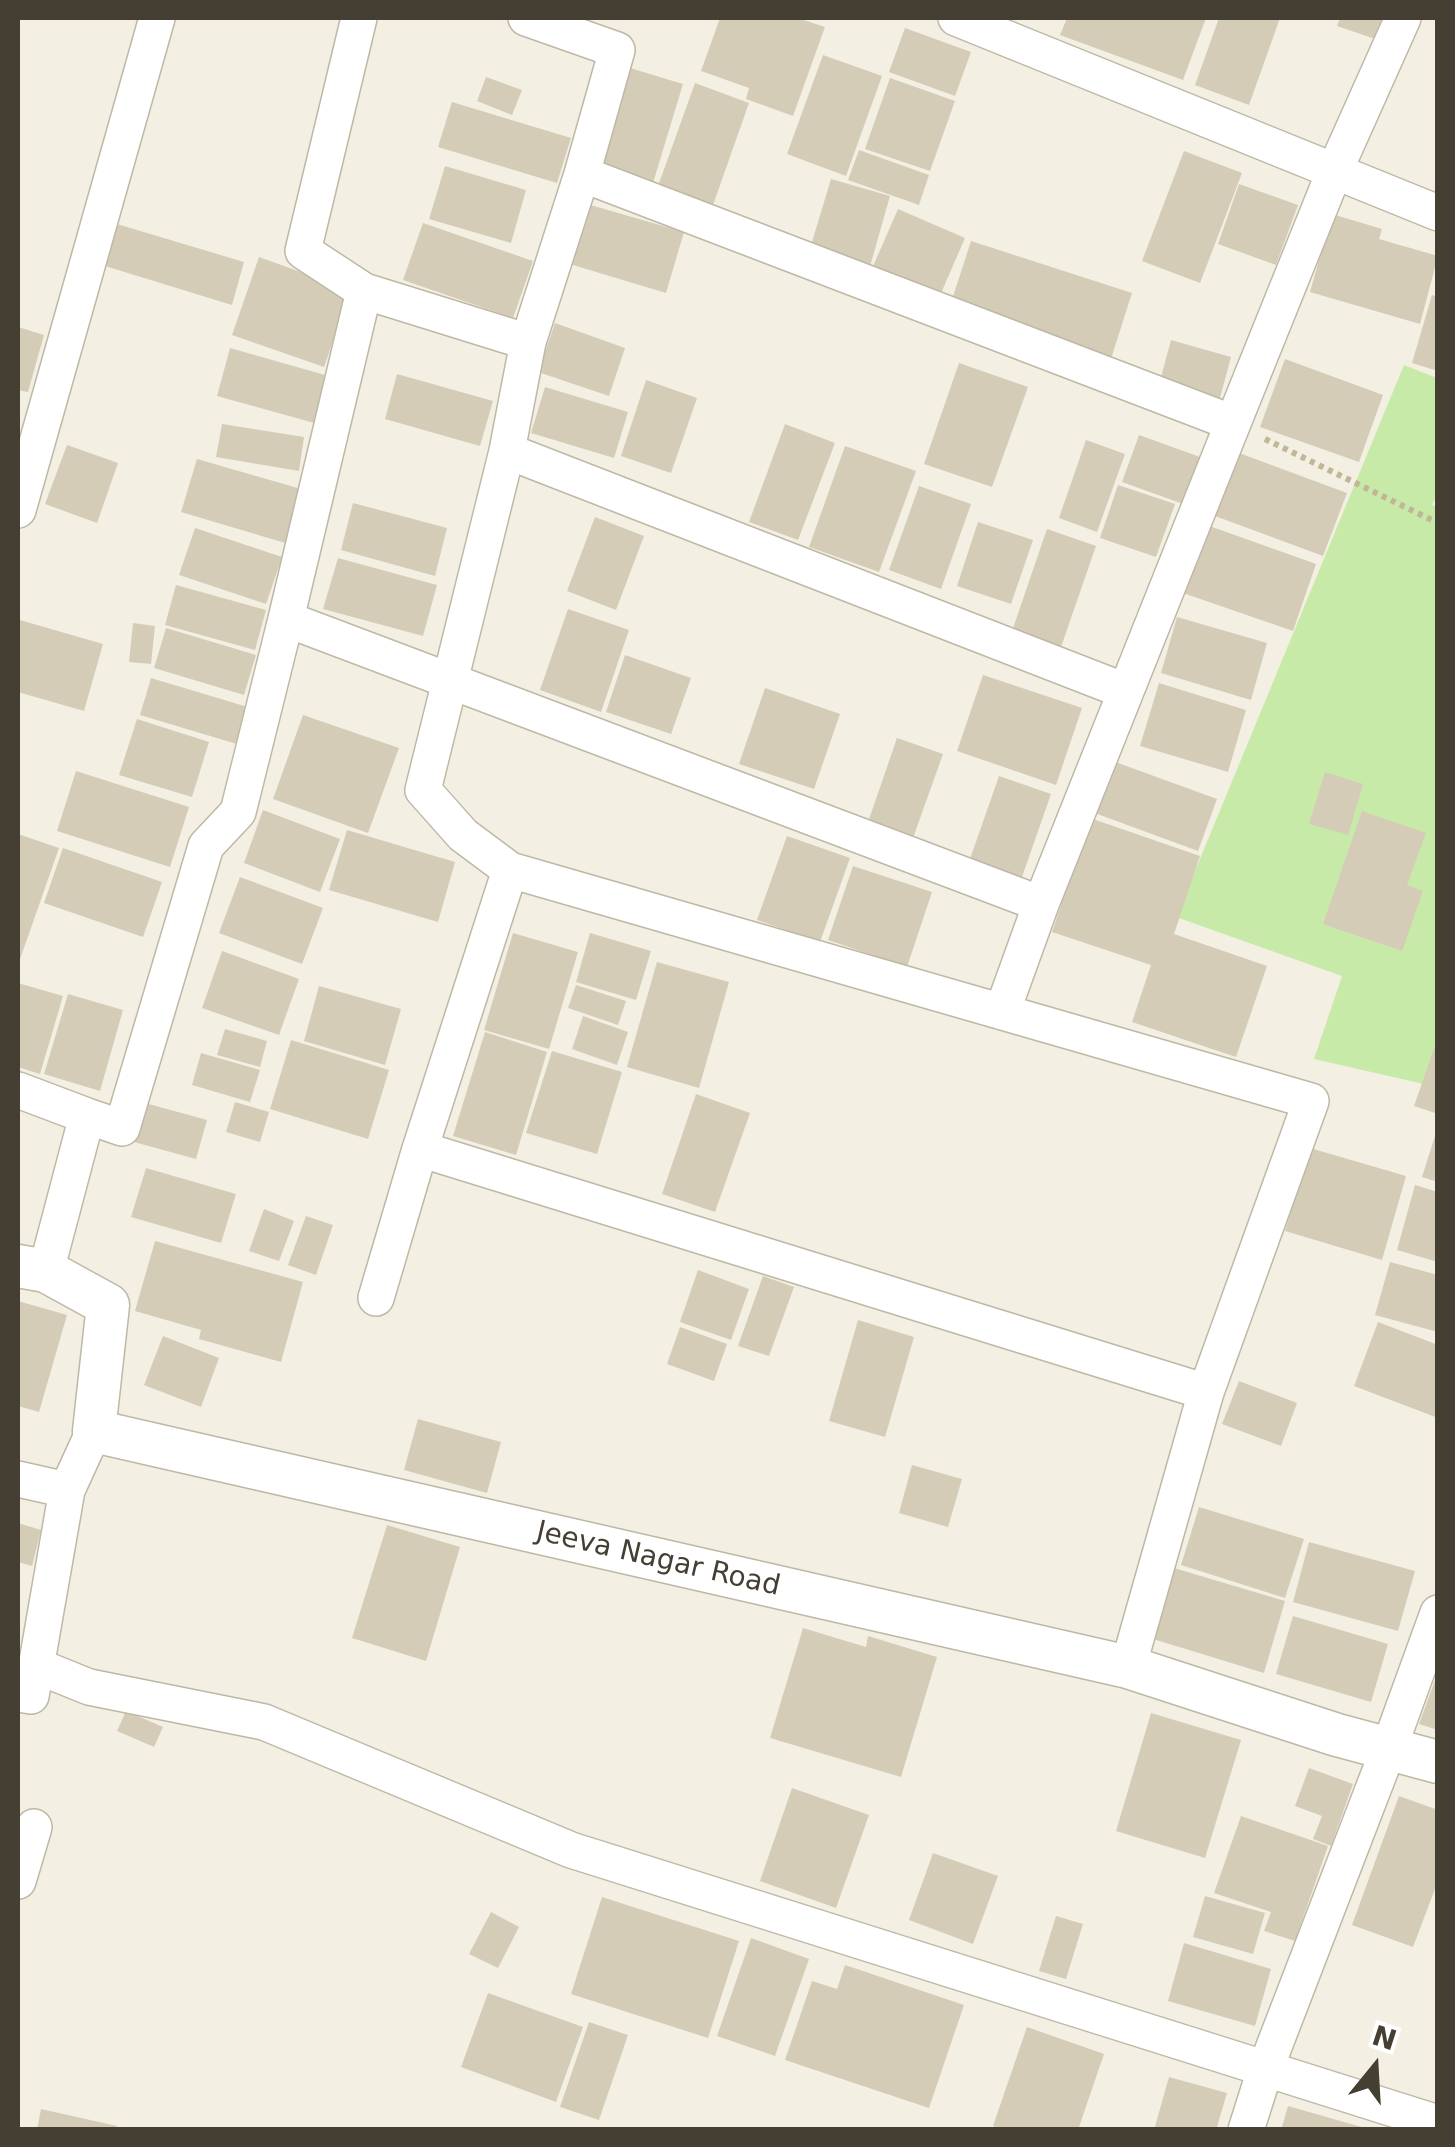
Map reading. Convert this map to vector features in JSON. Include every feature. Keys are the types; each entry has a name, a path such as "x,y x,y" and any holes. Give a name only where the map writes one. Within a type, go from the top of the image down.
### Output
{"street":[{"path":"18,510 157,18"},
{"path":"359,18 303,250 364,291 528,342"},
{"path":"526,18 620,34 582,174 528,342 507,450 422,790 463,835 510,870 1311,1101 1206,1392 1128,1667"},
{"path":"956,18 1438,213"},
{"path":"1002,1012 1232,423 1335,170 1403,18"},
{"path":"582,174 1232,423"},
{"path":"18,1090 122,1128 206,846 238,812 364,291"},
{"path":"507,450 1126,691"},
{"path":"286,619 1041,904"},
{"path":"376,1298 510,870"},
{"path":"87,1116 32,1268 108,1305 94,1431 68,1490 27,1680 89,1687 264,1722 571,1850 1438,2123"},
{"path":"420,1149 1206,1392"},
{"name":"Jeeva Nagar Road","path":"94,1431 1128,1667 1337,1735 1438,1762"},
{"path":"18,1479 68,1490"},
{"path":"1246,2130 1265,2070 1438,1613"},
{"path":"18,1881 34,1827"}],"path":[{"path":"1232,423 1438,523"}],"green space":[{"path":"1404,365 1437,378 1438,493 1432,505 1438,507 1437,1087 1314,1059 1342,976 1176,917"}],"building":[{"path":"720,18 798,18 825,27 793,116 746,99 749,88 701,71"},
{"path":"1067,18 1206,18 1183,80 1060,35"},
{"path":"1219,18 1280,18 1249,105 1195,85"},
{"path":"1340,18 1383,18 1375,39 1337,26"},
{"path":"905,28 971,52 955,96 889,72"},
{"path":"823,55 882,76 846,176 787,154"},
{"path":"630,68 683,84 653,183 601,167"},
{"path":"486,77 522,90 512,115 477,101"},
{"path":"890,78 955,101 930,171 865,149"},
{"path":"695,83 749,103 713,205 658,186"},
{"path":"452,102 571,138 557,183 438,147"},
{"path":"859,150 929,175 919,205 848,180"},
{"path":"1184,151 1242,173 1200,283 1142,261"},
{"path":"445,166 526,190 511,243 429,219"},
{"path":"831,179 890,196 869,270 809,252"},
{"path":"1239,184 1298,205 1276,265 1218,244"},
{"path":"580,202 684,232 666,293 563,262"},
{"path":"898,209 965,238 938,300 871,271"},
{"path":"1332,214 1382,229 1379,239 1438,256 1420,324 1310,292"},
{"path":"423,223 533,261 513,318 403,280"},
{"path":"117,224 244,262 232,305 105,266"},
{"path":"971,241 1132,293 1110,362 949,309"},
{"path":"259,257 351,290 324,367 232,335"},
{"path":"1432,295 1438,297 1438,371 1412,363"},
{"path":"555,323 625,348 609,396 538,372"},
{"path":"18,327 44,335 28,392 18,390"},
{"path":"1171,340 1231,357 1217,409 1157,392"},
{"path":"230,348 332,377 318,424 217,396"},
{"path":"1285,359 1383,395 1359,462 1260,427"},
{"path":"959,363 1028,387 992,487 924,464"},
{"path":"397,374 493,401 480,446 385,419"},
{"path":"646,380 697,398 671,473 621,456"},
{"path":"545,387 628,412 614,458 531,433"},
{"path":"222,424 304,437 299,471 216,457"},
{"path":"785,424 835,443 798,540 749,522"},
{"path":"1139,435 1200,457 1183,504 1122,482"},
{"path":"1086,440 1125,454 1097,532 1059,518"},
{"path":"67,445 118,463 97,523 45,504"},
{"path":"845,446 916,471 879,572 809,547"},
{"path":"1239,453 1347,493 1323,556 1215,516"},
{"path":"197,459 308,491 292,545 181,512"},
{"path":"1118,485 1175,504 1156,557 1100,538"},
{"path":"919,486 971,504 941,589 889,570"},
{"path":"353,503 447,528 435,576 341,550"},
{"path":"595,517 644,536 616,610 567,591"},
{"path":"978,522 1033,540 1011,604 957,586"},
{"path":"1204,524 1316,564 1293,631 1180,592"},
{"path":"195,528 282,557 266,604 179,575"},
{"path":"1047,529 1096,546 1061,647 1012,631"},
{"path":"338,558 437,585 423,636 323,609"},
{"path":"176,585 266,610 255,650 165,625"},
{"path":"568,609 629,630 601,712 540,690"},
{"path":"1177,617 1267,643 1251,700 1161,673"},
{"path":"20,620 103,644 84,711 18,692"},
{"path":"133,623 155,626 151,664 129,662"},
{"path":"166,628 256,655 244,695 154,668"},
{"path":"625,655 691,678 671,734 606,712"},
{"path":"983,675 1082,708 1056,785 957,751"},
{"path":"151,678 251,708 240,745 140,715"},
{"path":"1159,683 1246,710 1228,772 1140,746"},
{"path":"765,688 840,714 814,789 739,764"},
{"path":"303,715 399,748 368,833 273,799"},
{"path":"137,719 209,742 192,797 119,775"},
{"path":"897,738 943,754 913,838 868,822"},
{"path":"1110,760 1217,799 1198,851 1092,812"},
{"path":"76,771 189,807 170,867 57,831"},
{"path":"1325,772 1363,784 1348,835 1309,824"},
{"path":"999,776 1051,794 1022,877 970,859"},
{"path":"263,810 340,839 320,892 244,863"},
{"path":"1362,811 1426,833 1407,885 1423,891 1402,951 1323,924"},
{"path":"1090,818 1200,856 1174,934 1267,966 1236,1057 1132,1022 1151,965 1052,932"},
{"path":"347,830 455,862 438,922 329,890"},
{"path":"18,834 59,848 18,965"},
{"path":"787,836 850,858 820,942 757,920"},
{"path":"63,848 162,882 143,937 44,903"},
{"path":"853,866 932,892 907,967 828,940"},
{"path":"240,877 323,908 302,964 219,933"},
{"path":"513,933 578,952 549,1049 484,1030"},
{"path":"590,933 651,951 636,1000 576,982"},
{"path":"222,951 299,979 279,1035 202,1008"},
{"path":"657,962 729,982 699,1088 627,1067"},
{"path":"18,983 63,996 40,1074 18,1067"},
{"path":"576,985 626,1001 618,1025 568,1008"},
{"path":"319,986 401,1009 385,1065 304,1041"},
{"path":"68,994 123,1010 100,1091 44,1074"},
{"path":"583,1016 628,1032 617,1065 572,1049"},
{"path":"225,1029 267,1041 260,1067 217,1055"},
{"path":"485,1032 547,1052 516,1155 453,1136"},
{"path":"291,1040 389,1070 368,1139 270,1109"},
{"path":"1438,1040 1438,1114 1414,1106"},
{"path":"552,1051 622,1072 597,1154 526,1133"},
{"path":"201,1053 260,1070 250,1102 192,1085"},
{"path":"696,1094 750,1113 715,1212 662,1194"},
{"path":"235,1102 269,1112 260,1142 226,1132"},
{"path":"145,1103 207,1120 196,1159 134,1142"},
{"path":"1438,1126 1438,1182 1422,1177"},
{"path":"1310,1148 1406,1176 1382,1260 1285,1231"},
{"path":"146,1168 236,1194 221,1243 131,1217"},
{"path":"1415,1185 1438,1192 1438,1262 1397,1250"},
{"path":"264,1209 294,1221 279,1261 249,1251"},
{"path":"306,1216 333,1225 316,1275 288,1265"},
{"path":"155,1241 303,1282 281,1362 199,1339 201,1330 135,1311"},
{"path":"1390,1262 1438,1275 1438,1332 1375,1315"},
{"path":"698,1270 749,1289 731,1340 680,1322"},
{"path":"763,1276 794,1287 769,1356 738,1346"},
{"path":"18,1301 67,1315 39,1412 18,1406"},
{"path":"858,1320 914,1337 885,1437 829,1421"},
{"path":"1378,1322 1438,1345 1438,1418 1354,1386"},
{"path":"680,1327 727,1344 714,1381 667,1364"},
{"path":"163,1336 219,1358 201,1407 144,1385"},
{"path":"1239,1381 1297,1403 1281,1446 1222,1424"},
{"path":"418,1419 501,1442 487,1493 404,1470"},
{"path":"912,1465 962,1479 948,1527 899,1513"},
{"path":"1199,1507 1304,1539 1285,1598 1181,1565"},
{"path":"18,1523 41,1530 32,1566 18,1562"},
{"path":"387,1525 460,1547 426,1661 352,1638"},
{"path":"1309,1542 1415,1571 1398,1631 1293,1602"},
{"path":"1174,1568 1285,1601 1264,1673 1153,1639"},
{"path":"1293,1616 1388,1644 1371,1702 1276,1674"},
{"path":"803,1628 866,1647 868,1636 937,1657 901,1777 770,1738"},
{"path":"1438,1672 1438,1730 1419,1724"},
{"path":"126,1711 163,1727 154,1747 117,1731"},
{"path":"1151,1713 1241,1740 1205,1858 1116,1831"},
{"path":"1309,1768 1353,1784 1331,1846 1313,1839 1322,1816 1295,1806"},
{"path":"792,1788 869,1815 836,1908 760,1881"},
{"path":"1399,1796 1438,1810 1438,1881 1413,1947 1352,1925"},
{"path":"1241,1816 1328,1846 1295,1941 1264,1931 1271,1912 1214,1893"},
{"path":"933,1853 998,1876 973,1944 909,1920"},
{"path":"1205,1896 1265,1913 1253,1954 1193,1937"},
{"path":"602,1897 739,1941 708,2038 571,1994"},
{"path":"491,1912 519,1927 498,1968 469,1954"},
{"path":"1056,1916 1083,1924 1066,1979 1039,1971"},
{"path":"751,1938 809,1959 775,2056 717,2036"},
{"path":"1184,1943 1271,1969 1255,2026 1168,2001"},
{"path":"845,1965 964,2005 929,2108 785,2060 812,1981 837,1989"},
{"path":"488,1993 583,2027 556,2102 461,2067"},
{"path":"589,2022 628,2035 599,2120 560,2107"},
{"path":"1027,2027 1104,2054 1078,2130 1002,2130 993,2126"},
{"path":"1169,2077 1227,2093 1216,2130 1154,2130"},
{"path":"1288,2106 1365,2128 1365,2130 1281,2130"},
{"path":"41,2109 117,2126 116,2130 37,2130"}]}
